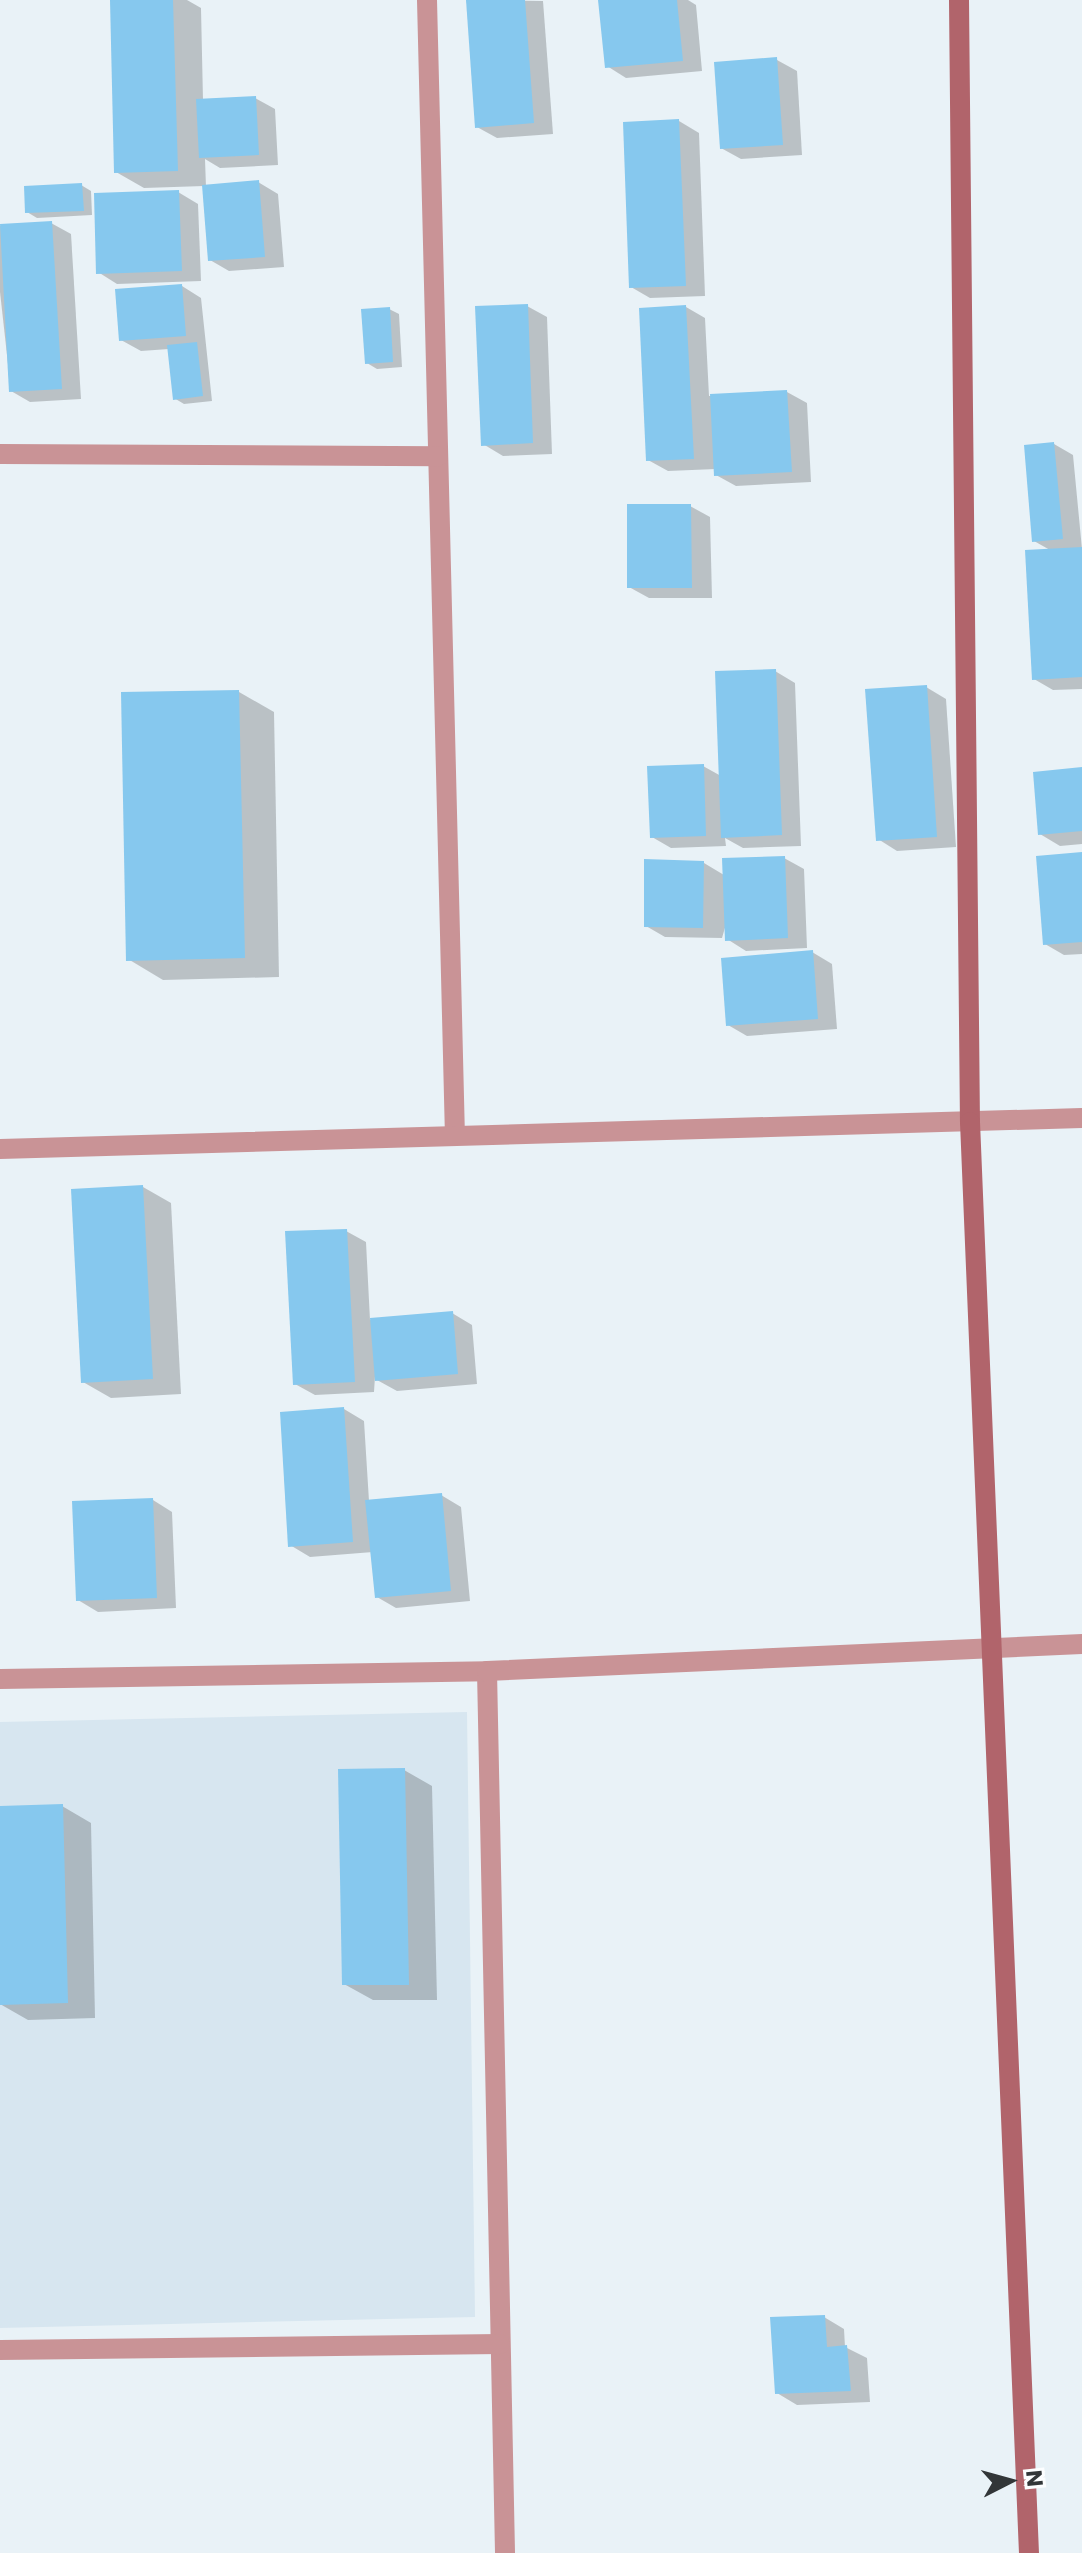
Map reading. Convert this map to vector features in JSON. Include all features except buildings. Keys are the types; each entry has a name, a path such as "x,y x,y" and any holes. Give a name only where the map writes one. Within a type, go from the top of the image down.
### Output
{"street":[{"path":"427,0 455,1135"},
{"path":"959,0 970,1122 1029,2553"},
{"path":"0,454 438,456"},
{"path":"0,1149 1082,1118"},
{"path":"0,1679 487,1671 1082,1644"},
{"path":"487,1671 505,2553"},
{"path":"0,2350 500,2344"}],"shaded area":[{"path":"467,1712 475,2317 0,2328 0,1722"}]}
